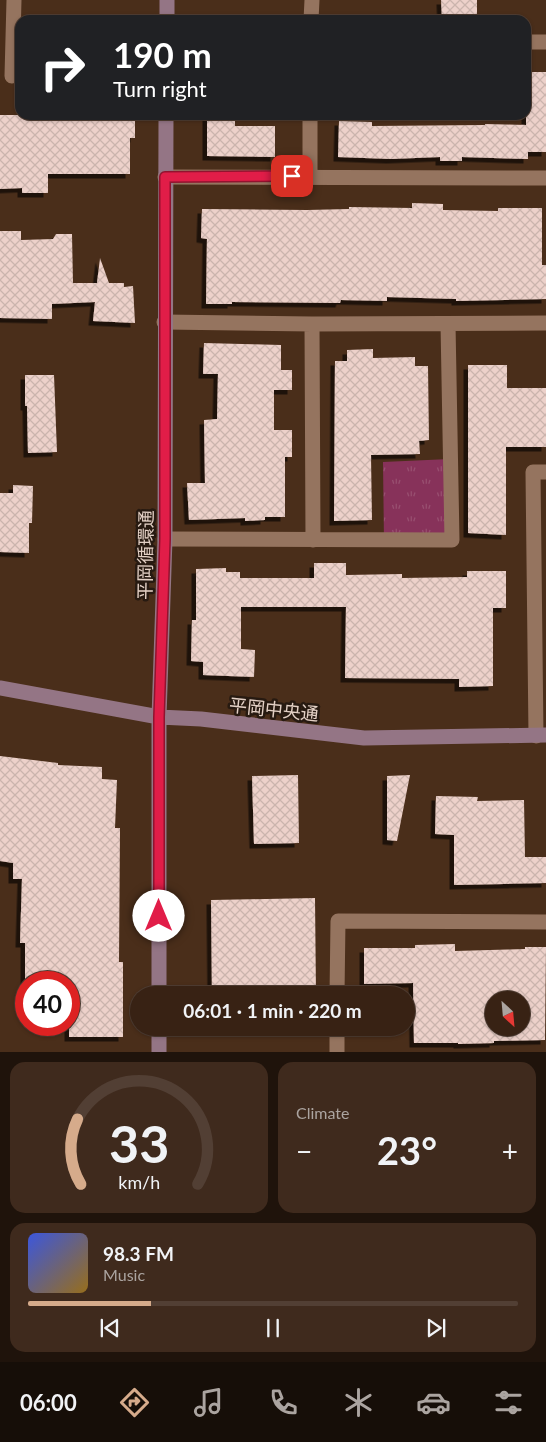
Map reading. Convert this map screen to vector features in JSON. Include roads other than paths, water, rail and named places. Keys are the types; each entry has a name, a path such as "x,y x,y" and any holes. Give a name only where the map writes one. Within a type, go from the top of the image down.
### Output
{"street":[{"path":"11,76 14,0"},
{"path":"167,0 167,15"},
{"path":"311,15 312,0"},
{"path":"531,42 546,42"},
{"name":"平岡循環通","path":"159,986 159,717 165,539 166,120"},
{"path":"310,120 310,176"},
{"path":"165,177 546,178"},
{"path":"164,322 312,324 546,323"},
{"path":"312,324 313,540"},
{"path":"165,539 452,540 448,324"},
{"path":"541,736 533,472 546,472"},
{"name":"平岡中央通","path":"0,688 159,717 201,719 364,738 541,736"},
{"path":"337,986 338,921 546,922"},
{"path":"159,1036 159,1052"},
{"path":"337,1036 337,1052"}]}
